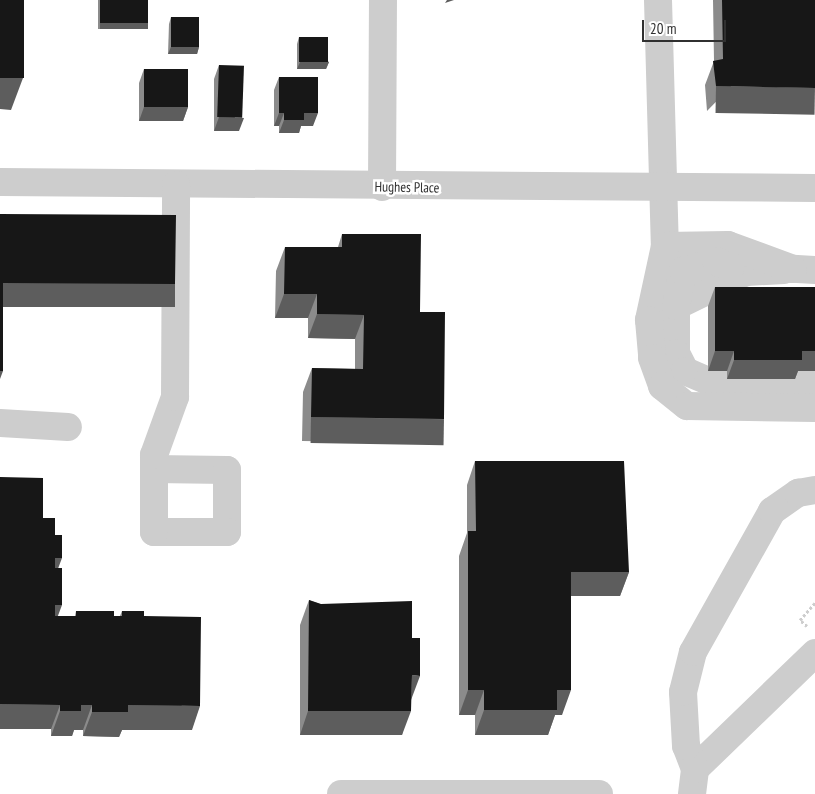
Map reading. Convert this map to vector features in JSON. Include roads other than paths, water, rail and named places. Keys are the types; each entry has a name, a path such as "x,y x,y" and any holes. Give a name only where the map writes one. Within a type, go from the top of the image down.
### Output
{"street":[{"path":"382,187 383,0"},
{"path":"658,0 665,190 665,246 649,320 652,358 662,386 687,406 815,408"},
{"name":"Hughes Place","path":"0,182 665,190 815,188"},
{"path":"154,469 154,455 175,397 176,185"},
{"path":"665,246 728,244 804,270"},
{"path":"804,270 743,274 676,306 676,353 685,371 708,381 815,383"},
{"path":"0,424 68,427"},
{"path":"693,782 686,746 683,692 693,652 772,511 798,493 815,490"},
{"path":"693,782 815,653"},
{"path":"341,794 599,794"}]}
